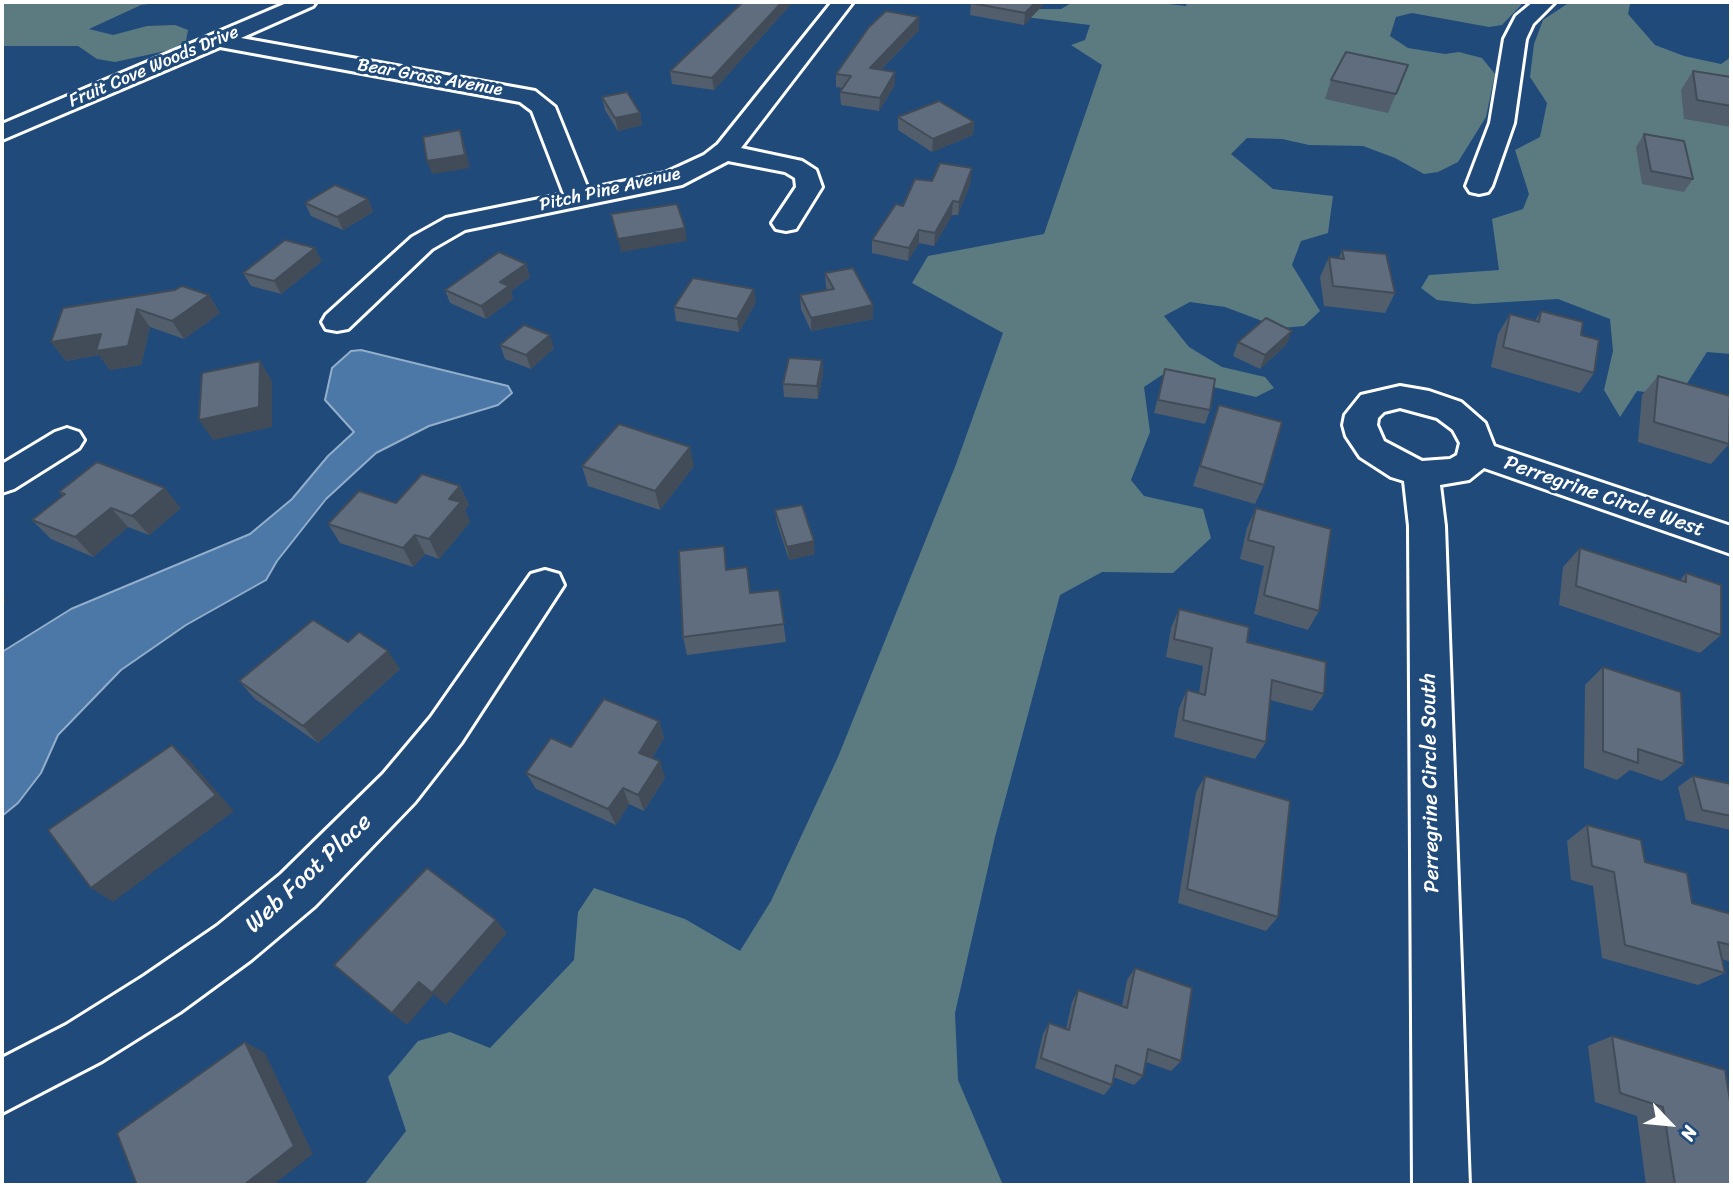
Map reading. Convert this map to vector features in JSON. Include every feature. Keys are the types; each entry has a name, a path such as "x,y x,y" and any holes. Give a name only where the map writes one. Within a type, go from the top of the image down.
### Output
{"street":[{"name":"Fruit Cove Woods Drive","path":"2,133 306,2"},
{"name":"Pitch Pine Avenue","path":"337,322 422,243 438,232 477,218 673,179 695,170 723,152 843,2"},
{"path":"1479,186 1502,123 1515,39 1524,21 1545,2"},
{"name":"Bear Grass Avenue","path":"216,40 527,96 543,107 579,198"},
{"path":"723,152 793,166 807,174 809,187 786,222"},
{"name":"Perregrine Circle West","path":"1400,397 1429,402 1449,410 1465,422 1473,431 1477,443 1476,453 1469,464 1457,471 1422,474 1403,468 1372,449 1363,436 1360,425 1362,415 1373,403 1385,398 1400,397"},
{"path":"2,480 67,440"},
{"name":"Perregrine Circle West","path":"1476,453 1731,540"},
{"name":"Perregrine Circle South","path":"1422,474 1427,526 1441,1185"},
{"name":"Web Foot Place","path":"2,1086 84,1043 162,994 234,943 298,890 399,789 439,739 545,585"}],"green space":[{"path":"2,2 163,2 141,5 89,29 113,35 147,26 175,25 188,30 186,41 170,50 115,62 97,59 78,46 2,46"},
{"path":"1073,2 1152,2 1186,6 1187,2 1524,2 1502,25 1489,27 1412,13 1396,17 1390,36 1408,48 1445,54 1459,52 1482,58 1495,74 1486,117 1458,162 1438,172 1424,174 1395,158 1363,146 1309,145 1282,139 1247,138 1231,154 1273,189 1333,196 1328,233 1301,241 1292,265 1320,311 1304,326 1281,328 1225,307 1190,302 1164,316 1189,347 1222,367 1265,377 1274,388 1256,397 1162,375 1144,387 1150,432 1131,480 1144,496 1203,509 1211,538 1173,573 1102,572 1060,595 995,837 955,1013 958,1080 1003,1185 364,1185 406,1131 388,1077 418,1041 450,1032 490,1048 574,960 578,912 594,888 685,919 740,951 771,901 838,757 955,467 1003,333 912,283 928,256 1044,234 1102,65 1071,45 1085,40 1090,25 1025,17 1035,9 1061,9"},
{"path":"1570,2 1665,2 1630,4 1628,14 1655,45 1684,56 1721,64 1731,57 1731,354 1707,352 1679,396 1637,391 1620,417 1604,390 1613,351 1610,319 1558,299 1474,304 1437,300 1421,288 1429,275 1499,270 1492,219 1523,209 1529,194 1515,150 1540,137 1547,103 1530,77 1534,44 1543,20"}],"water":[{"path":"361,350 508,386 512,393 498,405 429,426 376,453 326,499 277,561 266,580 186,625 121,670 58,735 41,773 18,803 2,816 2,652 71,609 250,534 292,499 328,456 354,432 325,400 332,368 351,351"}],"building":[{"path":"743,2 782,2 712,78 670,71"},
{"path":"972,2 1036,2 1025,13"},
{"path":"886,11 919,17 870,68 895,72 880,98 840,92 851,76 836,74 869,27"},
{"path":"1346,52 1408,65 1396,94 1331,80"},
{"path":"1693,71 1731,77 1731,106 1697,100"},
{"path":"627,92 640,113 615,118 602,97"},
{"path":"939,101 974,122 933,139 898,117"},
{"path":"460,130 465,155 427,161 423,137"},
{"path":"1644,134 1684,141 1693,179 1651,171"},
{"path":"940,163 972,168 959,202 953,201 935,233 919,230 909,248 872,240 896,204 903,206 915,179 932,181"},
{"path":"335,185 368,199 337,217 305,203"},
{"path":"677,204 685,228 618,239 611,214"},
{"path":"285,240 315,248 274,281 243,273"},
{"path":"1342,250 1386,254 1395,293 1333,286 1329,257 1344,259"},
{"path":"499,252 526,264 500,282 509,286 481,306 445,290"},
{"path":"853,268 873,305 811,318 800,295 834,289 825,273"},
{"path":"693,278 754,289 737,319 674,307"},
{"path":"182,286 209,295 172,321 137,309 128,346 96,351 101,334 51,342 63,308 175,290"},
{"path":"1541,311 1583,322 1581,335 1599,340 1594,373 1503,347 1510,314 1539,322"},
{"path":"1266,318 1292,331 1265,355 1238,342"},
{"path":"524,325 550,335 526,355 500,345"},
{"path":"789,358 822,360 817,386 783,384"},
{"path":"260,361 259,407 199,420 202,373"},
{"path":"1165,369 1215,379 1210,410 1158,400"},
{"path":"1658,376 1730,396 1729,444 1654,422"},
{"path":"1219,405 1282,422 1264,485 1200,466"},
{"path":"619,424 690,447 655,491 582,466"},
{"path":"97,462 165,488 132,516 111,508 75,537 32,520 65,494 59,492"},
{"path":"422,474 460,486 449,499 461,502 429,539 415,535 403,548 328,524 359,491 396,503"},
{"path":"802,505 814,541 787,547 775,510"},
{"path":"1256,508 1331,529 1319,611 1264,595 1274,547 1248,540"},
{"path":"724,546 726,570 747,567 750,593 779,590 784,624 683,637 679,551"},
{"path":"1580,548 1686,582 1686,573 1721,585 1721,635 1576,586"},
{"path":"1179,609 1249,627 1247,642 1326,662 1324,694 1272,680 1266,742 1183,720 1187,690 1205,695 1212,648 1174,639"},
{"path":"313,620 348,642 359,632 388,651 303,726 239,681"},
{"path":"1603,667 1681,692 1684,764 1638,749 1638,763 1603,751"},
{"path":"604,699 659,721 639,753 660,761 638,795 623,788 608,809 526,773 551,738 571,747"},
{"path":"172,745 216,795 91,888 48,830"},
{"path":"1205,776 1290,801 1278,917 1187,889"},
{"path":"1693,776 1731,784 1731,816 1702,810"},
{"path":"1587,825 1641,840 1645,862 1687,873 1692,903 1731,914 1731,945 1718,942 1725,973 1625,945 1614,872 1592,866"},
{"path":"427,868 496,920 432,993 419,982 392,1013 334,965"},
{"path":"1135,968 1192,988 1181,1061 1148,1049 1143,1076 1116,1065 1112,1085 1041,1058 1049,1023 1069,1030 1078,990 1127,1008"},
{"path":"1612,1036 1725,1070 1731,1107 1731,1185 1675,1185 1663,1107 1620,1093"},
{"path":"245,1042 294,1146 244,1185 137,1185 117,1133"}]}
